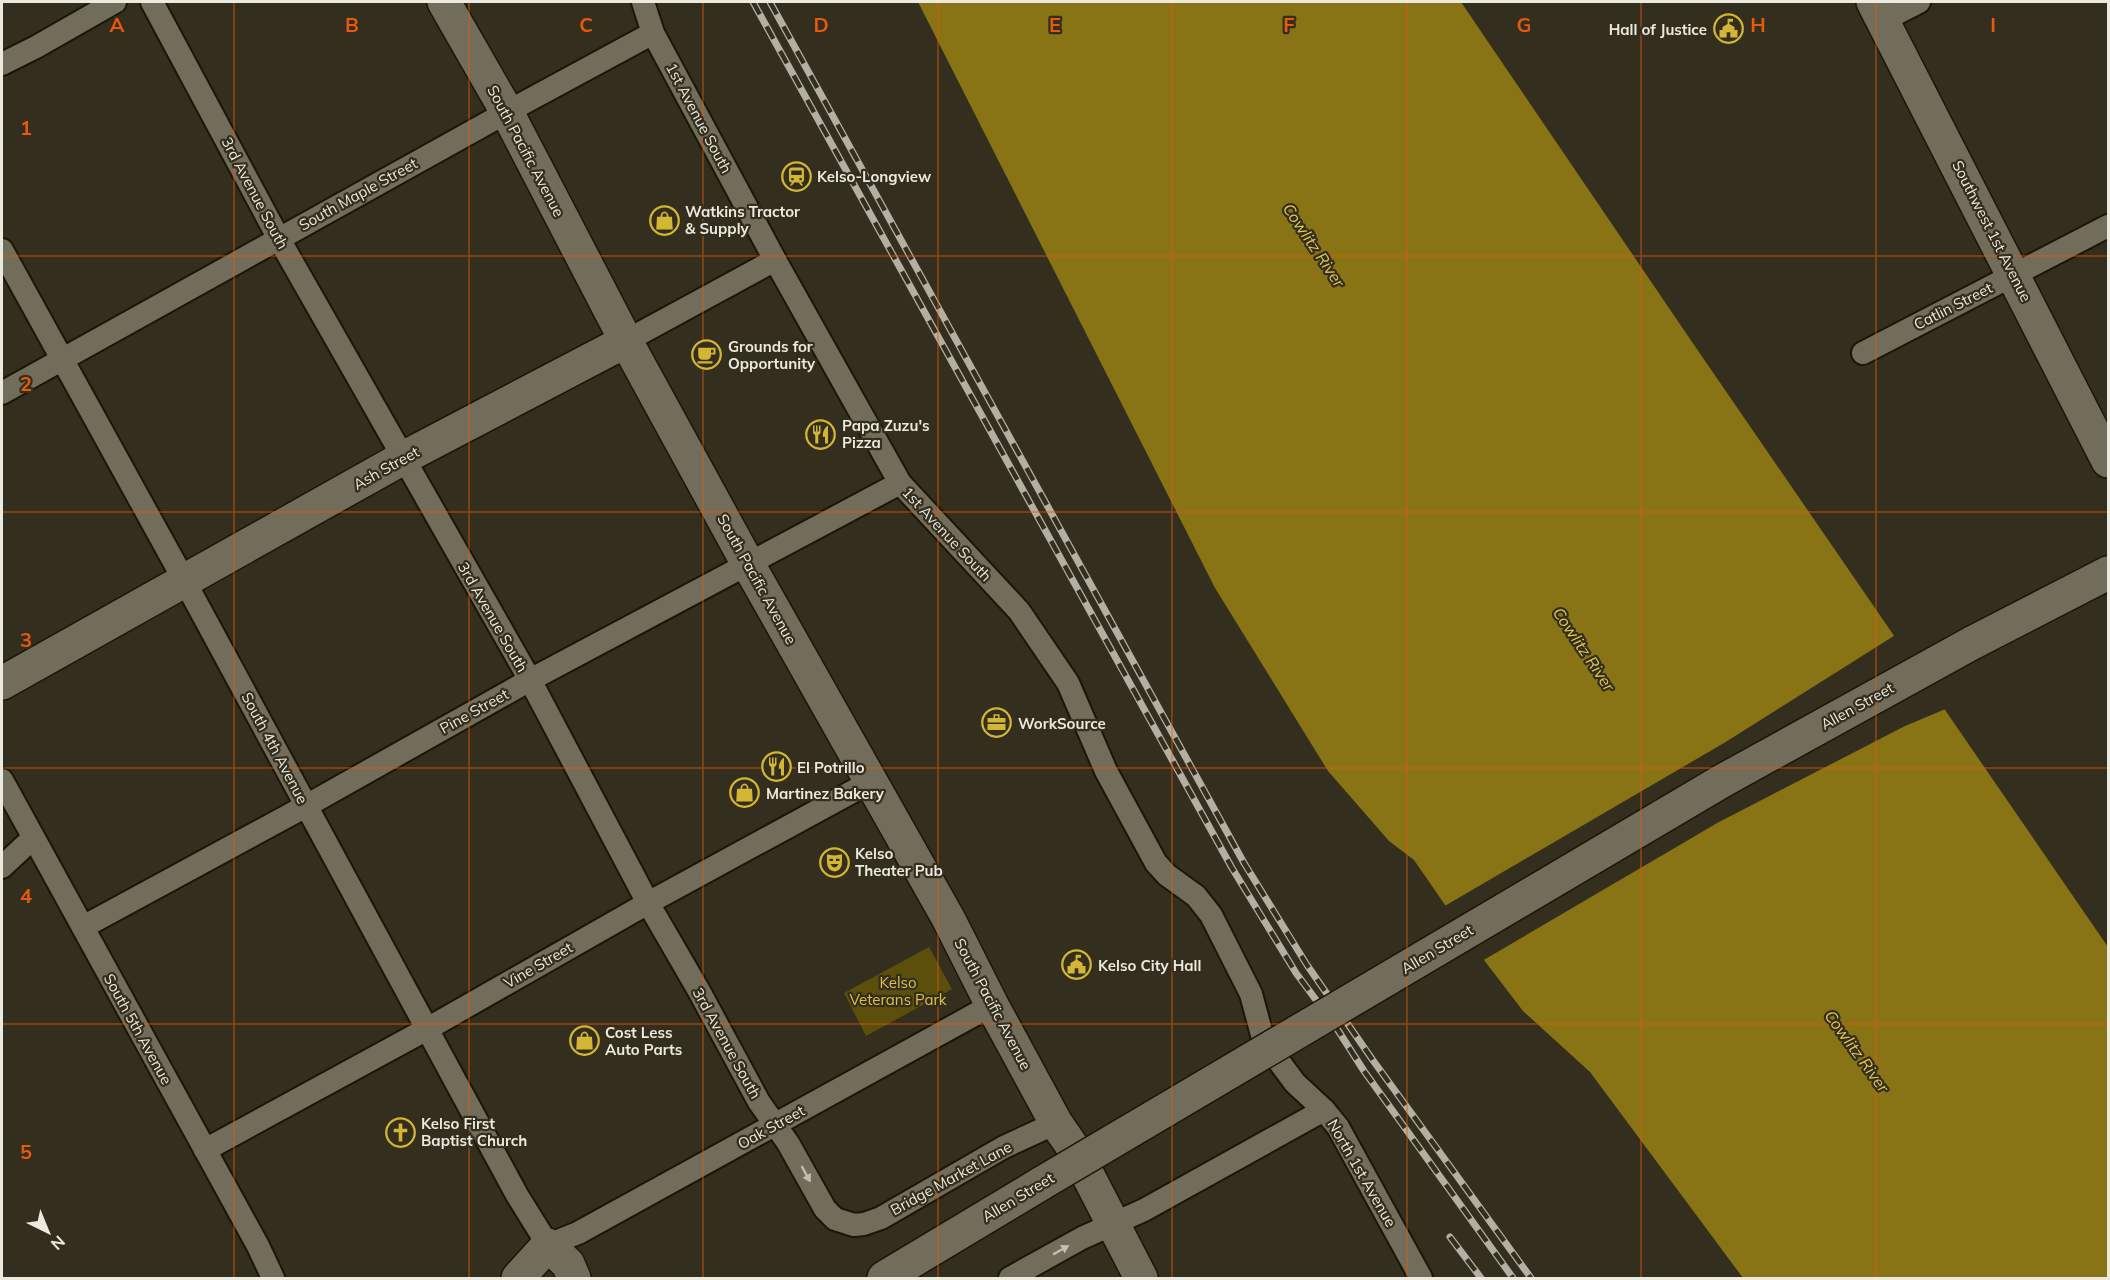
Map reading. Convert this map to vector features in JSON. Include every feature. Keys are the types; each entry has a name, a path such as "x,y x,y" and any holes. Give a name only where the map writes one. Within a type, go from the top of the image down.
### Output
{"street":[{"path":"2,64 115,2"},
{"name":"3rd Avenue South","path":"152,2 279,239 530,680 648,903 759,1102 788,1143 825,1209 835,1219 844,1223"},
{"name":"South Pacific Avenue","path":"444,2 507,112 627,341 748,564 948,918 1056,1123 1076,1152 1141,1278"},
{"name":"1st Avenue South","path":"643,2 653,33 775,260 900,483 1019,611 1068,683 1106,771 1156,863 1167,875 1196,896 1211,915 1251,994 1262,1035 1269,1048"},
{"path":"1879,11 1919,2"},
{"name":"Southwest 1st Avenue","path":"1879,11 2109,461"},
{"name":"South Maple Street","path":"2,393 653,33"},
{"name":"Catlin Street","path":"1863,353 2109,226"},
{"name":"South 4th Avenue","path":"2,250 184,580 517,1195 548,1245"},
{"name":"Ash Street","path":"2,683 403,458 627,341 775,260"},
{"name":"Pine Street","path":"83,927 306,806 530,680 900,483"},
{"name":"Allen Street","path":"884,1278 1722,781 1984,636 2109,573"},
{"name":"South 5th Avenue","path":"2,780 32,839 83,927 273,1278"},
{"name":"Vine Street","path":"205,1150 872,781"},
{"path":"2,867 32,839"},
{"name":"Oak Street","path":"548,1245 578,1233 992,1005"},
{"name":"North 1st Avenue","path":"1269,1048 1296,1083 1324,1110 1349,1145 1421,1278"},
{"path":"1010,1278 1082,1238 1144,1210 1324,1110"},
{"name":"Bridge Market Lane","path":"844,1223 864,1224 881,1218 1004,1147 1056,1123"},
{"path":"518,1278 548,1245 568,1264 574,1278"}],"green space":[{"name":"Kelso Veterans Park","path":"929,947 952,989 866,1036 844,993"}],"water":[{"name":"Cowlitz River","path":"918,2 1461,2 2108,947 2108,1278 1743,1278 1590,1072 1523,1011 1474,947 1414,860 1389,841 1328,771 1215,588"}],"pier":[{"path":"1897,634 1948,708 1905,726 1719,822 1482,961 1443,907 1724,743"}],"railway":[{"path":"753,2 1232,868 1296,973 1513,1278"},
{"path":"770,2 1244,863 1307,965 1372,1059 1531,1278"},
{"path":"1450,1237 1481,1278"}],"place":[{"name":"Hall of Justice","path":"1728,29"},
{"name":"Kelso-Longview","path":"796,176"},
{"name":"Watkins Tractor & Supply","path":"664,220"},
{"name":"Grounds for Opportunity","path":"707,355"},
{"name":"Papa Zuzu's Pizza","path":"821,434"},
{"name":"WorkSource","path":"997,723"},
{"name":"El Potrillo","path":"776,767"},
{"name":"Martinez Bakery","path":"745,793"},
{"name":"Kelso Theater Pub","path":"834,862"},
{"name":"Kelso City Hall","path":"1077,965"},
{"name":"Cost Less Auto Parts","path":"584,1041"},
{"name":"Kelso First Baptist Church","path":"400,1132"}]}
